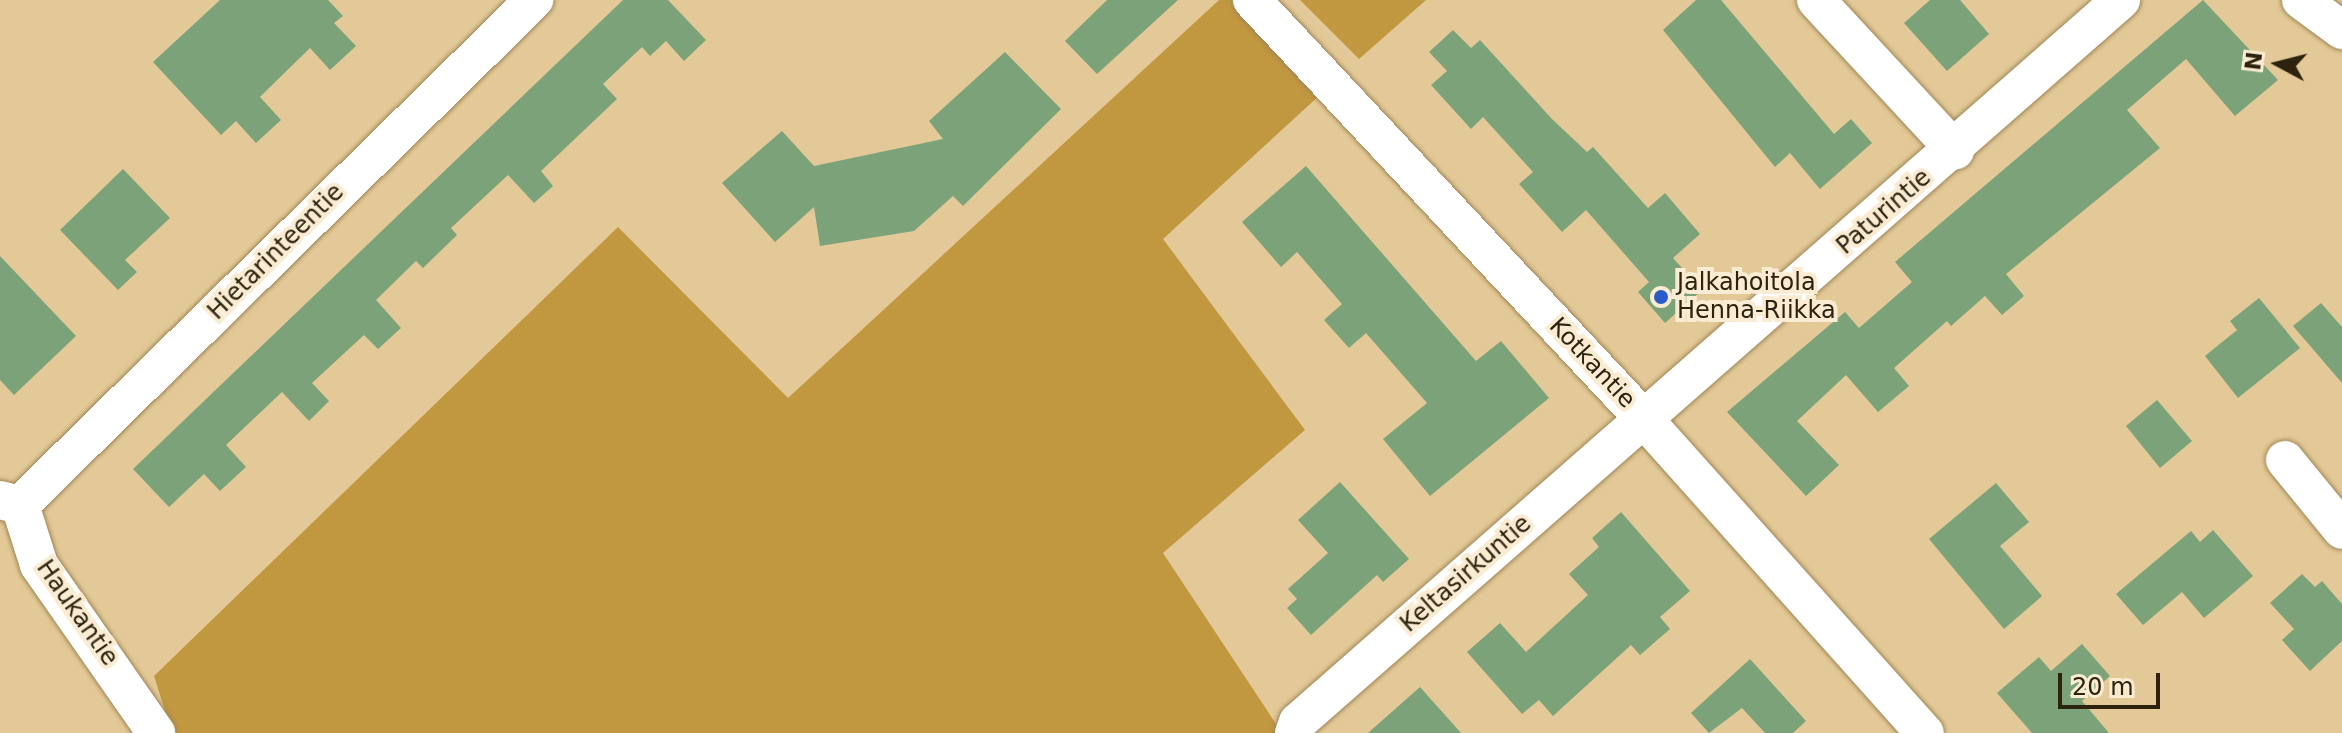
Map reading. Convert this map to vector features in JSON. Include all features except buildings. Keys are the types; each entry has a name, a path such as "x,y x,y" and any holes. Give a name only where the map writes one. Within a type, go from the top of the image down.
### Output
{"street":[{"name":"Hietarinteentie","path":"10,503 534,0"},
{"name":"Kotkantie","path":"1252,0 1643,418 1925,733"},
{"path":"1816,0 1955,150"},
{"name":"Paturintie","path":"1643,418 1955,150 2121,0"},
{"path":"2301,0 2342,30"},
{"name":"Keltasirkuntie","path":"1294,733 1298,722 1643,418"},
{"path":"2285,460 2342,530"},
{"name":"Haukantie","path":"10,503 39,565 156,733"}],"shaded area":[{"path":"1219,0 1240,0 1322,93 1163,239 1305,430 1163,553 1282,733 172,733 154,676 618,227 788,398"},
{"path":"1300,0 1426,0 1359,59"}],"place":[{"name":"Jalkahoitola Henna-Riikka","path":"1661,297"}]}
